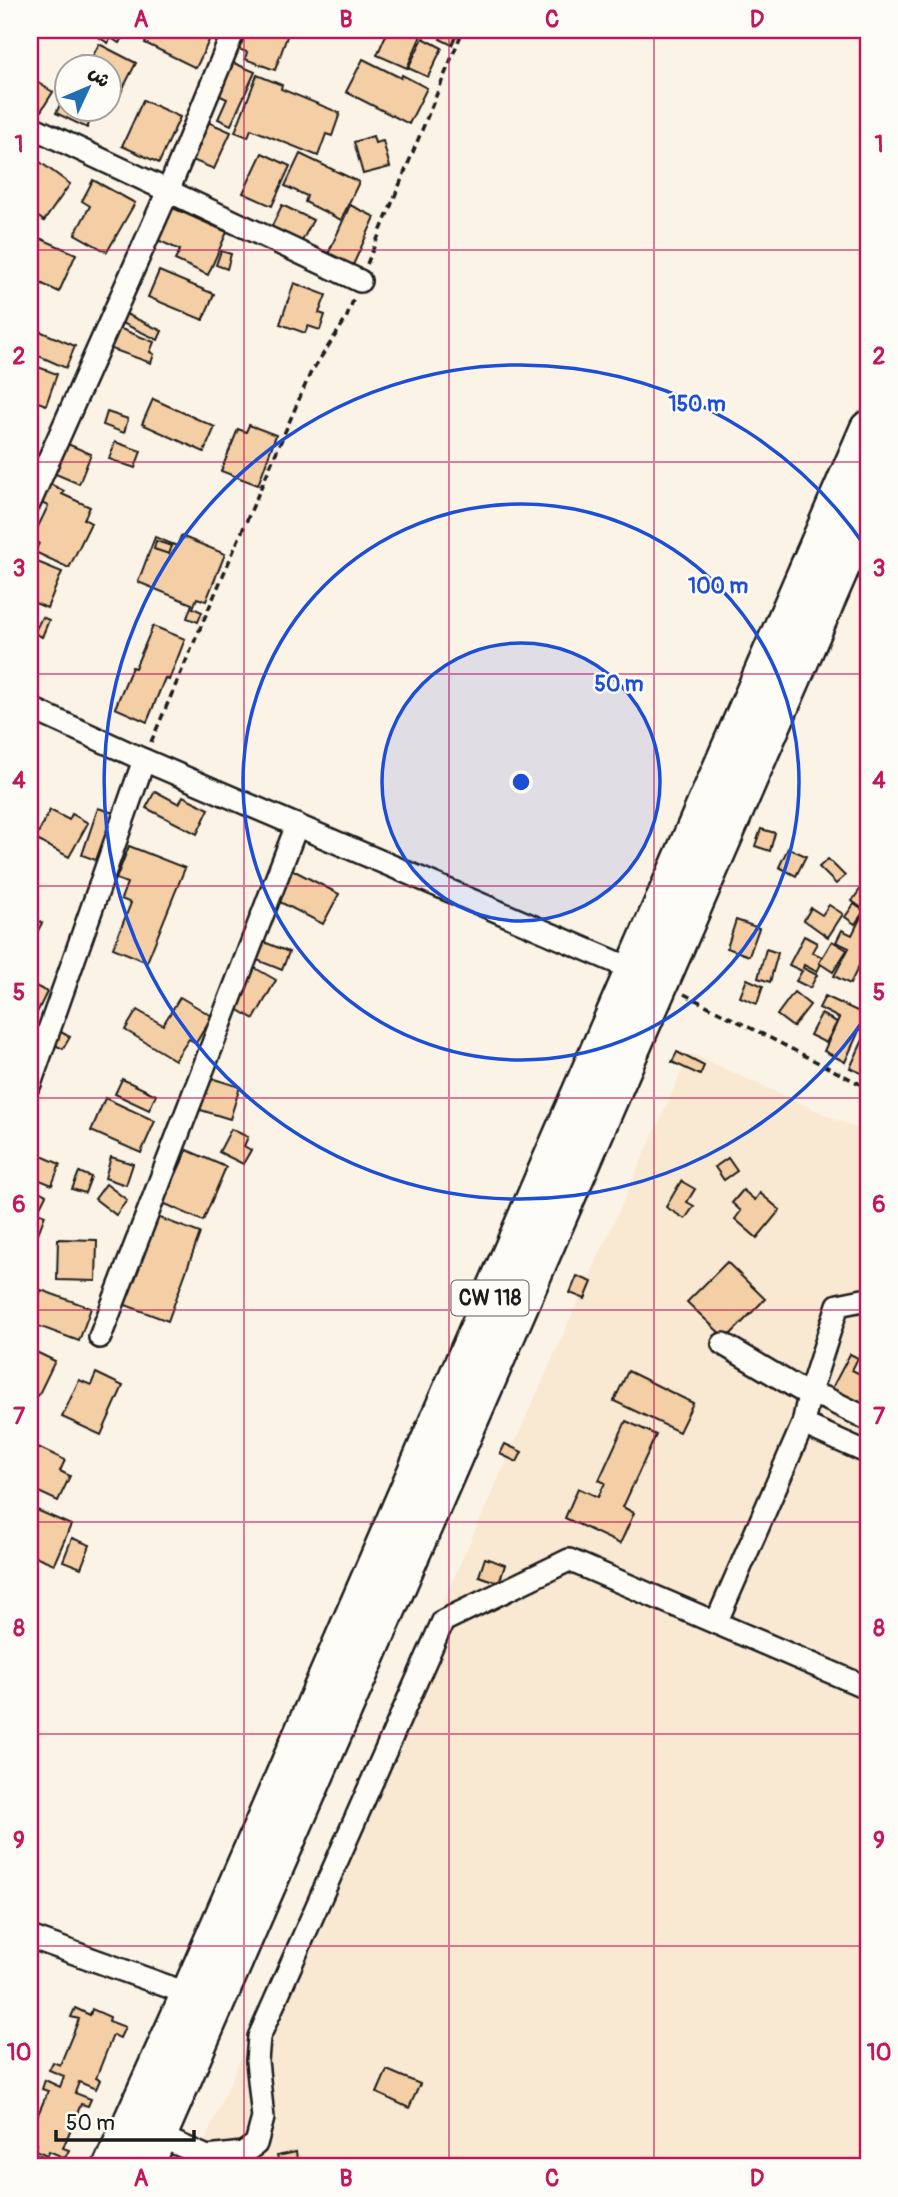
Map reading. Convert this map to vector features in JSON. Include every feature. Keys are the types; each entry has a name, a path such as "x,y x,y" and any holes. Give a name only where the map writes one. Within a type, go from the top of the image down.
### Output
{"highway":[{"name":"CW 118","path":"145,2167 646,976 868,429"},
{"name":"CW 118","path":"111,2167 646,976 868,506"}],"street":[{"path":"30,502 168,191 234,30"},
{"path":"30,126 359,281"},
{"path":"30,708 144,760 646,976"},
{"path":"30,1084 144,760"},
{"path":"100,1337 297,825"},
{"path":"716,1623 803,1424 809,1395 838,1305 868,1299"},
{"path":"723,1344 809,1395 825,1398 868,1419"},
{"path":"803,1424 868,1453"},
{"path":"208,2157 243,2153 256,2144 263,2118 257,2061 259,2037 443,1621 569,1560 868,1688"},
{"path":"30,1937 189,1994"},
{"path":"159,2136 231,2167"}],"lane":[{"path":"30,2159 53,2167"}],"path":[{"path":"144,760 310,374 346,319 359,281 463,30"},
{"path":"646,976 868,1088"}],"shaded area":[{"path":"690,1053 868,1134 868,2167 194,2167 279,1967"}],"building":[{"path":"94,30 111,30 123,36 119,43 111,38 108,43 92,33"},
{"path":"151,30 214,30 196,68 145,43"},
{"path":"243,30 289,31 275,70 245,59 247,52 236,48"},
{"path":"388,30 423,31 407,68 377,55"},
{"path":"445,30 459,30 452,45 440,39"},
{"path":"423,38 442,48 428,77 408,68"},
{"path":"99,44 115,52 95,52"},
{"path":"122,56 136,63 122,90"},
{"path":"363,59 427,88 409,124 346,92"},
{"path":"229,61 255,72 231,125 218,119 227,99 214,93"},
{"path":"257,75 282,85 281,89 340,113 332,136 326,134 318,156 251,129 248,137 235,132"},
{"path":"30,78 52,94 34,122 30,120"},
{"path":"143,100 180,117 159,163 122,146"},
{"path":"201,119 231,132 214,169 185,157"},
{"path":"75,122 90,122 87,128"},
{"path":"373,136 375,143 383,141 390,167 363,174 354,142"},
{"path":"262,153 290,166 272,206 243,193"},
{"path":"300,154 359,182 341,220 305,202 307,196 285,186"},
{"path":"40,162 70,184 44,221 30,211 30,177"},
{"path":"93,180 135,203 107,252 75,234 90,206 82,201"},
{"path":"166,205 227,232 208,275 175,260 180,250 151,237"},
{"path":"282,205 313,220 300,245 270,230"},
{"path":"350,205 375,217 353,265 328,254"},
{"path":"37,237 76,254 59,292 30,278 30,254"},
{"path":"221,251 231,254 227,269 216,265"},
{"path":"159,271 214,294 203,320 148,297"},
{"path":"294,283 326,295 319,313 325,315 320,330 308,326 305,333 280,324"},
{"path":"124,313 162,331 158,340 120,322"},
{"path":"30,327 75,346 66,368 30,352"},
{"path":"116,327 154,342 150,352 154,354 151,363 109,348"},
{"path":"30,364 57,374 46,405 30,399"},
{"path":"153,399 215,427 204,452 142,424"},
{"path":"107,412 128,419 124,433 103,425"},
{"path":"249,425 276,435 258,485 221,471 238,429 246,432"},
{"path":"63,442 91,454 79,484 51,472"},
{"path":"115,442 141,451 135,468 109,459"},
{"path":"48,483 64,491 62,494 90,507 84,519 91,523 69,568 35,552 39,543 32,539 48,506 39,502"},
{"path":"181,536 225,554 206,601 197,598 193,608 202,612 198,622 187,618 192,604 138,582 155,537 177,546"},
{"path":"156,541 172,546 169,554 154,549"},
{"path":"30,559 62,572 47,608 30,601"},
{"path":"42,617 49,620 42,637 34,633"},
{"path":"153,626 185,639 169,680 165,678 147,722 115,708"},
{"path":"155,791 179,804 183,796 209,809 197,834 146,808"},
{"path":"98,808 117,814 101,862 82,855"},
{"path":"50,810 69,820 72,814 88,823 69,857 35,839"},
{"path":"761,829 775,833 770,851 755,846"},
{"path":"129,846 185,868 147,962 113,948 131,903 121,899 127,883 116,879"},
{"path":"788,848 806,856 796,876 779,867"},
{"path":"828,859 845,876 836,884 819,867"},
{"path":"287,867 339,894 323,924 272,898"},
{"path":"861,888 868,894 868,901 863,909 852,901"},
{"path":"854,904 864,911 855,924 845,917"},
{"path":"829,905 843,914 828,937 804,920 811,908 822,915"},
{"path":"865,909 868,911 868,964 862,960 850,984 834,976 849,948 836,942 842,930 852,935"},
{"path":"30,916 42,923 30,946"},
{"path":"736,920 759,928 749,956 727,948"},
{"path":"804,936 817,943 812,952 824,958 817,972 804,965 803,968 817,975 810,988 796,981 802,971 789,965"},
{"path":"259,940 289,952 282,970 252,958"},
{"path":"832,941 847,950 833,972 819,963"},
{"path":"766,949 778,953 770,982 758,978"},
{"path":"248,964 276,980 254,1019 227,1003"},
{"path":"747,979 763,986 757,1004 740,997"},
{"path":"30,983 47,992 30,1027"},
{"path":"794,992 810,1005 793,1027 777,1015"},
{"path":"825,996 866,1015 845,1062 824,1051 839,1018 819,1008"},
{"path":"180,997 212,1016 196,1043 189,1039 175,1060 125,1030 137,1010 163,1025"},
{"path":"821,1014 837,1022 826,1043 810,1035"},
{"path":"868,1029 868,1076 850,1068"},
{"path":"59,1031 70,1037 63,1049 53,1044"},
{"path":"677,1052 704,1066 700,1075 672,1062"},
{"path":"201,1075 240,1087 230,1119 191,1107"},
{"path":"122,1079 156,1095 149,1110 115,1094"},
{"path":"105,1098 155,1121 141,1153 91,1131"},
{"path":"231,1129 248,1137 244,1146 251,1150 243,1164 219,1152"},
{"path":"187,1150 226,1167 203,1221 163,1203"},
{"path":"30,1151 60,1164 52,1185 30,1176"},
{"path":"111,1157 133,1164 126,1185 105,1178"},
{"path":"728,1158 737,1171 724,1180 715,1167"},
{"path":"79,1172 91,1177 85,1193 72,1189"},
{"path":"681,1181 695,1189 687,1202 694,1206 685,1219 666,1207"},
{"path":"106,1184 127,1200 116,1215 95,1199"},
{"path":"30,1186 46,1195 38,1211 30,1207"},
{"path":"743,1190 755,1200 760,1193 780,1210 757,1238 735,1219 741,1211 732,1203"},
{"path":"30,1209 45,1215 36,1239 30,1237"},
{"path":"152,1215 200,1233 168,1321 120,1303"},
{"path":"58,1239 97,1240 96,1281 57,1280"},
{"path":"727,1262 765,1299 726,1339 687,1302"},
{"path":"577,1276 592,1282 585,1299 570,1293"},
{"path":"41,1290 91,1308 79,1341 30,1323"},
{"path":"30,1349 55,1361 38,1396 30,1392"},
{"path":"850,1354 858,1358 852,1370 868,1378 868,1409 831,1390"},
{"path":"628,1371 693,1403 679,1432 614,1401"},
{"path":"96,1373 123,1386 101,1435 62,1417 79,1380 91,1385"},
{"path":"626,1421 656,1435 623,1507 634,1513 620,1544 565,1518 578,1488 598,1497 605,1483 599,1480"},
{"path":"505,1444 522,1452 517,1462 500,1454"},
{"path":"38,1447 65,1460 60,1471 70,1476 58,1501 30,1488 30,1457 33,1459"},
{"path":"30,1507 71,1525 54,1564 30,1554"},
{"path":"72,1538 90,1545 81,1568 63,1561"},
{"path":"485,1558 505,1565 499,1583 479,1576"},
{"path":"75,2008 90,2015 92,2009 110,2017 109,2021 125,2027 120,2038 113,2035 96,2078 100,2080 96,2089 79,2082 75,2093 91,2099 88,2106 81,2104 63,2148 69,2150 65,2158 49,2151 47,2155 35,2150 37,2144 30,2141 30,2133 48,2091 42,2089 45,2080 60,2087 64,2076 49,2070 53,2062 60,2065 79,2019 71,2017"},
{"path":"387,2070 420,2084 409,2108 377,2093"},
{"path":"296,2152 298,2167 280,2167 277,2156"}]}
